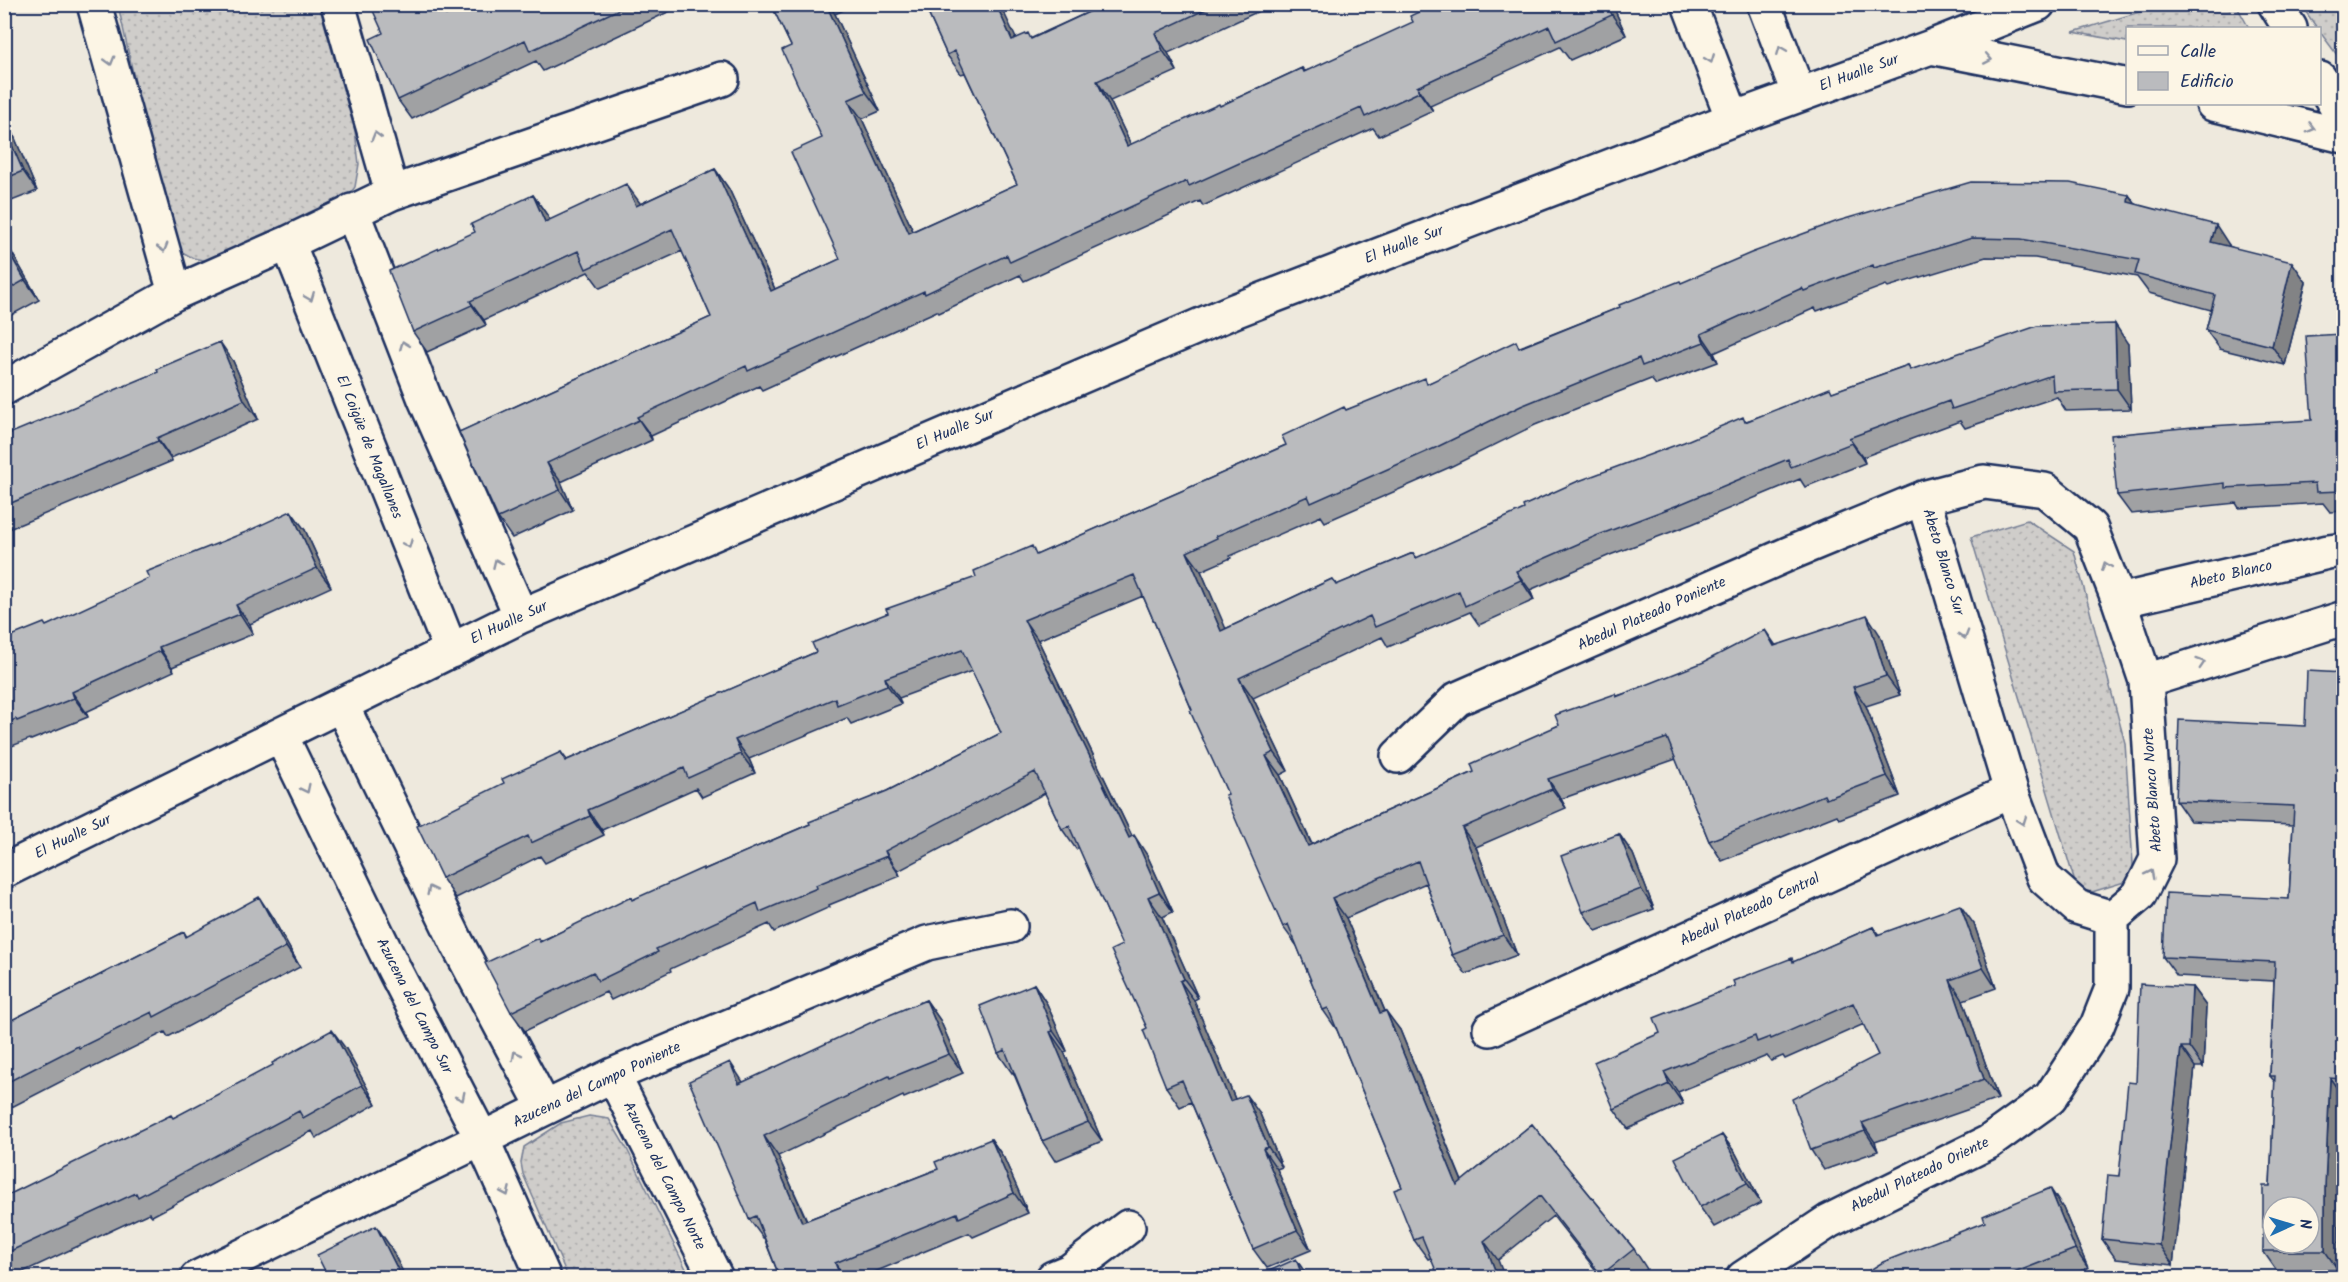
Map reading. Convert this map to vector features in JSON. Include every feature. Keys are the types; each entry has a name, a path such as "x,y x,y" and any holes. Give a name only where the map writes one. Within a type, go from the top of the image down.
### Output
{"street":[{"path":"94,4 176,293"},
{"path":"338,4 392,193"},
{"path":"1689,4 1733,119"},
{"path":"1764,4 1799,95"},
{"name":"El Hualle Sur","path":"4,871 521,616 1234,311 1733,119 1931,47 2038,4"},
{"path":"2275,4 2289,27"},
{"path":"1931,47 2126,86"},
{"path":"4,388 176,293 392,193 722,79"},
{"path":"2321,82 2343,120"},
{"path":"2217,105 2343,136"},
{"path":"352,212 425,399 521,616"},
{"name":"El Coigüe de Magallanes","path":"288,243 451,651"},
{"name":"Abeto Blanco Sur","path":"2112,918 2076,907 2043,878 2011,791 1923,498 1984,482 2045,490 2090,526 2146,681"},
{"name":"Abedul Plateado Poniente","path":"1398,756 1457,699 1788,554 1923,498"},
{"name":"Abeto Blanco","path":"2119,601 2343,550"},
{"path":"2146,681 2343,618"},
{"name":"Abeto Blanco Norte","path":"2112,918 2139,895 2157,859 2146,681"},
{"path":"342,706 457,943 543,1107"},
{"name":"Azucena del Campo Sur","path":"281,736 395,971 482,1139 544,1278"},
{"name":"Abedul Plateado Central","path":"1490,1029 2011,791"},
{"name":"Abedul Plateado Oriente","path":"1743,1278 1829,1221 1989,1143 2050,1098 2097,1026 2112,988 2112,918"},
{"name":"Azucena del Campo Poniente","path":"197,1278 543,1107 613,1075 927,943 1010,926"},
{"name":"Azucena del Campo Norte","path":"613,1075 716,1278"},
{"path":"1053,1278 1070,1270 1128,1227"}],"shaded area":[{"path":"2166,4 2236,5 2248,27 2126,27 2126,42 2073,32"},
{"path":"118,5 319,5 355,131 359,164 355,187 346,199 217,263 193,258 171,246"},
{"path":"2301,5 2343,5 2343,63 2321,33 2321,27 2316,27"},
{"path":"2027,520 2074,551 2125,743 2134,879 2079,896 1971,537"},
{"path":"589,1116 609,1119 627,1149 690,1277 568,1277 523,1174 521,1163 524,1147 561,1123"}],"building":[{"path":"370,4 441,4 446,15 468,4 630,4 530,51 525,40 398,100 370,39 383,33"},
{"path":"771,4 826,4 866,92 848,100 909,233 1017,184 955,51 947,55 924,4 996,4 1012,40 1028,33 1031,39 1106,4 1217,4 1155,33 1163,51 1097,81 1127,146 1302,68 1304,72 1413,22 1410,16 1435,4 1607,4 1612,15 1556,41 1549,26 1417,87 1419,92 1365,117 1361,108 1189,186 1187,181 1010,262 1007,255 925,294 924,291 748,371 746,366 637,417 639,420 547,463 560,490 498,518 459,432 711,317 672,229 586,269 578,251 470,301 472,305 413,332 389,271 475,232 471,224 533,195 545,222 626,184 636,206 715,169 771,291 840,259 791,152 822,138 782,50 791,46"},
{"path":"4,127 23,171 4,179"},
{"path":"1971,182 2070,183 2129,195 2128,202 2216,225 2211,242 2292,262 2272,346 2206,330 2215,295 2135,274 2139,260 2021,239 1972,238 1874,268 1873,265 1804,291 1802,288 1701,334 1704,342 1642,366 1639,358 1521,406 1435,448 1311,503 1308,496 1216,536 1217,538 1187,552 1221,631 1332,579 1336,585 1413,553 1416,558 1524,509 1523,506 1576,482 1684,442 1743,417 1745,422 1830,388 1832,392 1908,365 1910,370 2037,326 2115,324 2117,389 2053,391 2052,375 1952,409 1949,401 1849,438 1852,443 1791,467 1788,459 1596,536 1516,571 1521,580 1465,606 1459,591 1375,627 1370,616 1239,678 1274,752 1266,756 1308,846 1474,772 1471,764 1559,725 1555,715 1615,694 1616,697 1704,662 1765,630 1774,646 1867,615 1886,676 1853,687 1887,776 1826,799 1824,795 1709,841 1667,738 1548,779 1552,789 1462,828 1503,935 1452,955 1418,861 1332,898 1380,1013 1386,1011 1457,1185 1532,1124 1634,1249 1601,1275 1540,1196 1484,1241 1498,1278 1439,1278 1422,1237 1414,1240 1394,1190 1402,1187 1328,1008 1323,1010 1288,924 1283,927 1225,795 1228,794 1190,711 1192,710 1134,575 1024,620 1129,838 1134,835 1159,892 1148,897 1184,979 1180,981 1230,1101 1246,1095 1268,1147 1263,1149 1297,1230 1253,1249 1182,1080 1166,1087 1143,1030 1147,1028 1111,950 1122,945 1069,826 1062,829 1035,772 885,851 887,856 816,885 817,888 760,912 757,903 656,949 658,952 598,981 593,972 511,1012 485,963 538,938 540,942 631,897 632,900 810,824 809,822 887,791 1001,733 962,650 885,678 887,685 837,705 835,698 735,740 741,754 688,778 684,768 588,810 590,816 531,843 528,836 442,878 417,826 504,783 502,779 561,752 565,761 816,652 812,643 888,613 886,609 976,577 974,571 1032,546 1036,555 1286,445 1282,436 1344,407 1346,410 1425,378 1427,384 1516,341 1519,348 1620,307 1619,305 1838,221"},
{"path":"4,244 25,280 4,292"},
{"path":"2343,334 2343,491 2316,492 2315,483 2225,488 2225,483 2117,495 2111,435 2193,427 2312,420 2306,336"},
{"path":"220,342 244,400 157,438 158,441 4,506 4,436 158,372 157,369"},
{"path":"291,511 317,568 236,605 240,614 159,647 160,651 72,692 74,698 4,724 4,639 44,623 46,626 149,578 146,572 246,532"},
{"path":"2307,671 2343,673 2343,1024 2341,1079 2330,1078 2325,1187 2325,1251 2321,1251 2321,1195 2263,1195 2263,1186 2270,1186 2275,1076 2270,1076 2275,962 2163,957 2166,893 2289,899 2294,806 2176,801 2179,720 2305,726"},
{"path":"1619,834 1641,889 1583,912 1561,856"},
{"path":"259,897 286,947 154,1017 152,1012 4,1084 4,1024 184,932 186,937"},
{"path":"1960,905 1983,968 1950,980 1984,1079 1862,1123 1865,1131 1811,1150 1792,1099 1878,1055 1853,1003 1771,1039 1770,1037 1757,1042 1755,1036 1664,1072 1669,1084 1614,1109 1594,1062 1660,1033 1654,1018 1735,986 1733,981 1792,958 1793,962 1873,927 1877,935"},
{"path":"1034,984 1053,1031 1050,1032 1088,1122 1042,1141 1005,1050 998,1053 980,1006"},
{"path":"2140,984 2192,987 2189,1047 2181,1047 2159,1245 2102,1239 2108,1175 2119,1176 2128,1082 2136,1083"},
{"path":"926,1000 949,1054 890,1078 889,1076 764,1136 802,1222 938,1169 935,1162 991,1139 1014,1193 959,1218 957,1213 835,1263 841,1278 780,1278 756,1216 749,1219 689,1081 730,1062 739,1084 870,1023"},
{"path":"332,1030 362,1085 303,1118 299,1111 138,1197 136,1193 4,1254 4,1197 171,1115 173,1118 273,1065 272,1063"},
{"path":"1722,1135 1747,1183 1700,1207 1675,1158"},
{"path":"2050,1188 2075,1249 2001,1278 1857,1278 1883,1262 1985,1222 1983,1216"},
{"path":"376,1226 402,1278 312,1278 325,1271 317,1255"},
{"path":"1296,1259 1303,1278 1253,1278"}]}
